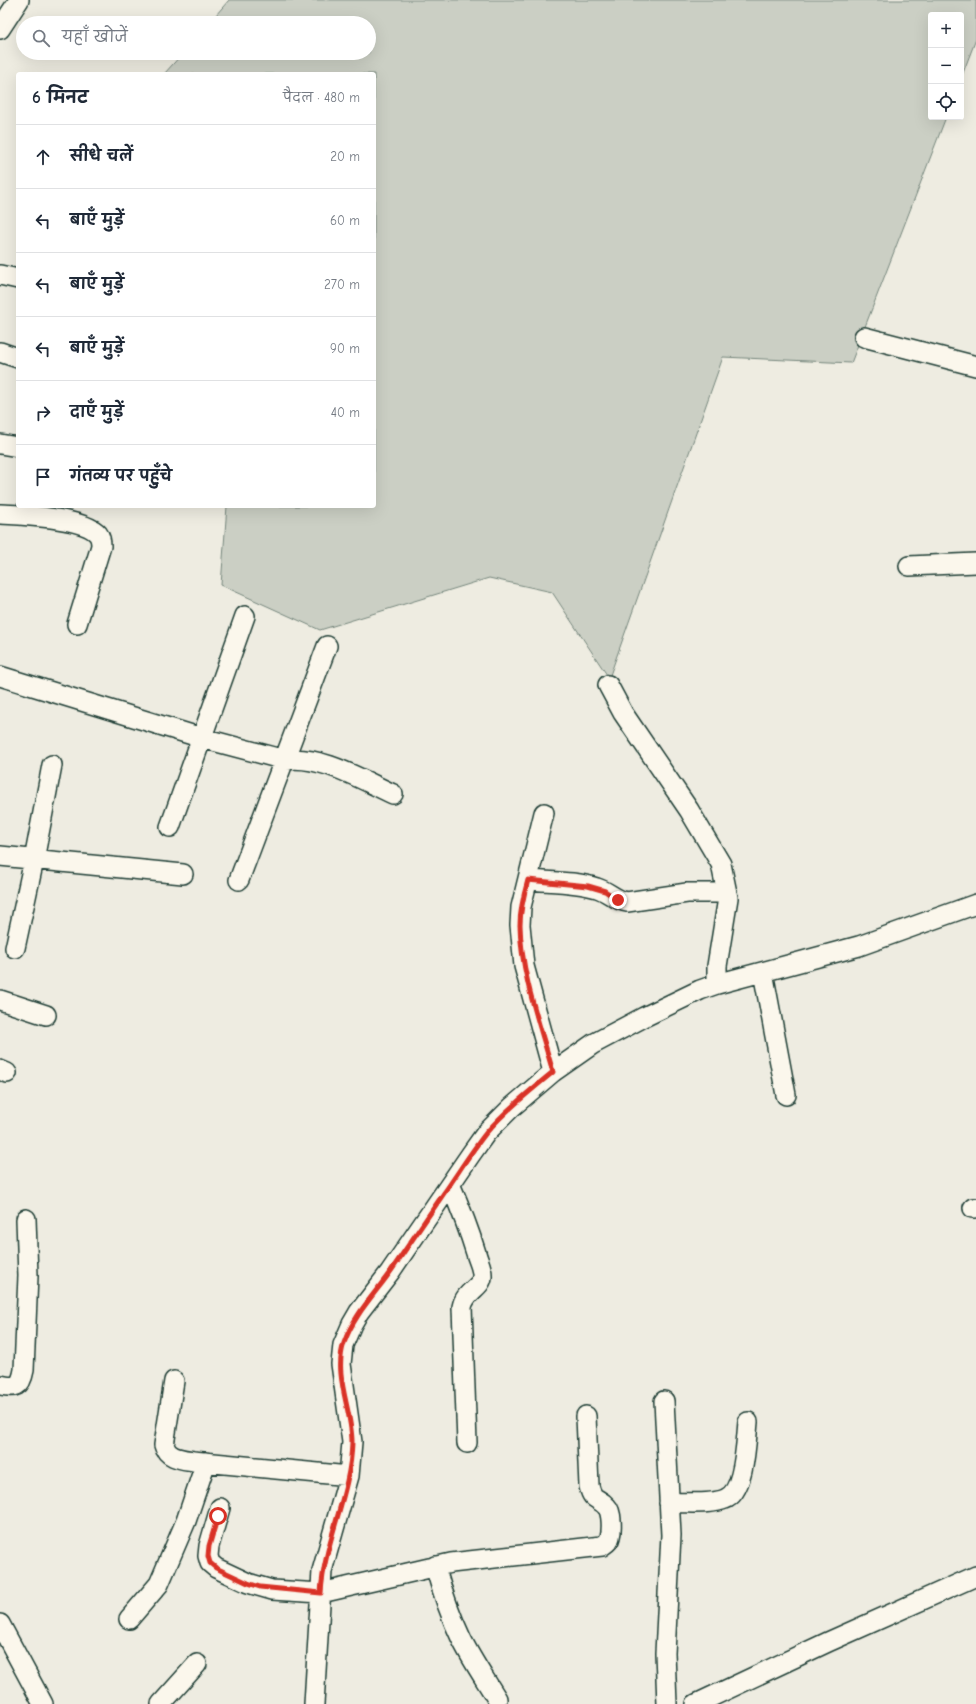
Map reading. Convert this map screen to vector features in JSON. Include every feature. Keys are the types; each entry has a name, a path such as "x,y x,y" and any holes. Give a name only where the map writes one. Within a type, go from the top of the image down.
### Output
{"street":[{"path":"0,29 19,0"},
{"path":"0,274 16,278"},
{"path":"864,337 976,366"},
{"path":"0,352 16,357"},
{"path":"0,444 16,447"},
{"path":"0,514 70,521 89,528 99,535 101,546 77,624"},
{"path":"909,566 976,563"},
{"path":"170,828 245,616"},
{"path":"239,880 327,646"},
{"path":"0,676 202,738 285,760 294,758 329,765 393,794"},
{"path":"608,685 623,713 710,844 721,864 727,893 727,907 717,966 717,984"},
{"path":"15,948 52,765"},
{"path":"544,813 521,907 520,925 524,966 553,1072"},
{"path":"0,856 183,874"},
{"path":"528,880 588,886 605,891 618,900 627,902 687,894 727,893"},
{"path":"314,1704 321,1593 325,1558 348,1476 352,1442 342,1377 341,1356 343,1345 359,1312 390,1272 486,1133 512,1107 553,1072 593,1044 700,990 717,984 859,946 976,904"},
{"path":"763,972 786,1095"},
{"path":"0,1000 46,1015"},
{"path":"450,1184 469,1232 481,1269 482,1278 480,1283 463,1300 462,1307 467,1443"},
{"path":"0,1385 16,1386 20,1384 23,1378 28,1276 26,1219"},
{"path":"174,1381 164,1445 165,1450 170,1455 206,1462 348,1476"},
{"path":"664,1401 671,1543 665,1670 666,1704"},
{"path":"220,1508 209,1546 208,1556 210,1563 216,1568 260,1587 321,1593 435,1566 479,1559 594,1548 608,1542 610,1537 610,1514 608,1508 591,1495 589,1486 586,1416"},
{"path":"669,1503 715,1501 726,1499 732,1494 740,1479 748,1422"},
{"path":"129,1619 159,1584 184,1527 206,1462"},
{"path":"435,1566 445,1599 462,1640 497,1699"},
{"path":"696,1704 822,1645 976,1576"},
{"path":"0,1624 43,1704"},
{"path":"161,1704 197,1664"}],"shaded area":[{"path":"229,0 976,0 976,39 964,70 964,12 928,12 928,120 945,120 851,363 723,357 609,678 552,592 489,578 320,630 221,585 227,508 376,508 376,72 166,72 177,60 376,60 376,16 215,16"}],"route":[{"path":"218,1516 209,1546 208,1556 210,1563 216,1568 248,1583 272,1590 321,1593 322,1571 342,1500 350,1462 352,1442 342,1377 341,1356 343,1345 352,1324 359,1312 390,1272 486,1133 512,1107 553,1072 524,966 520,925 521,907 528,880 588,886 605,891 618,900"}]}
